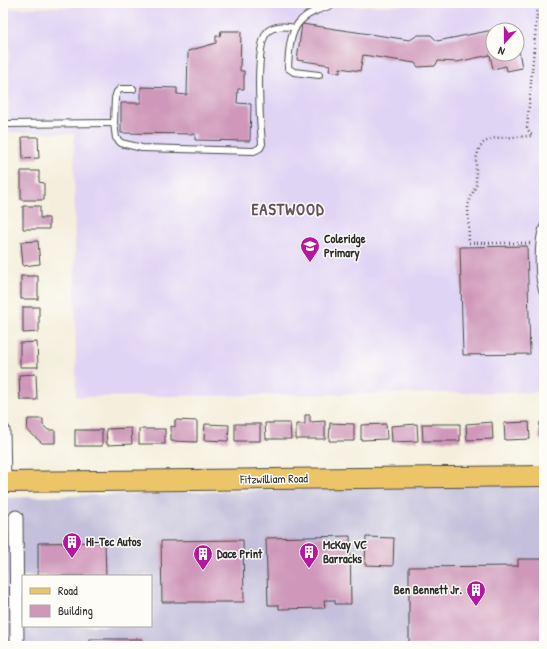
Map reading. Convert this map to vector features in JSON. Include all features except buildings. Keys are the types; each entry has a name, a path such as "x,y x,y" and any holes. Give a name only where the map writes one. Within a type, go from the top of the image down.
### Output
{"main road":[{"name":"Fitzwilliam Road","path":"3,482 544,476"}],"street":[{"path":"3,430 3,482"},
{"path":"16,517 17,646"}],"lane":[{"path":"319,76 294,72 288,68 289,48 298,21 310,13 339,3"},
{"path":"133,88 120,89 117,92 114,123 116,138 121,143 127,146 218,151 254,151 260,148 262,144 259,98 262,41 268,31 280,26 295,28"},
{"path":"3,124 114,123"},
{"path":"544,225 541,231 540,243 540,287 544,294"}],"path":[{"path":"538,3 526,128 532,136 495,138 484,142 477,154 476,185 468,204 469,243 540,243"}],"shaded area":[{"name":"Coleridge Primary","path":"156,3 345,3 346,6 544,3 544,392 76,397 74,134 9,132 9,9"},
{"path":"544,481 544,646 3,646 3,498"}],"place":[{"name":"Coleridge Primary","path":"310,263"},
{"name":"Hi-Tec Autos","path":"72,559"},
{"name":"McKay VC Barracks","path":"309,569"},
{"name":"Dace Print","path":"203,571"},
{"name":"Ben Bennett Jr.","path":"476,607"}],"district":[{"name":"EASTWOOD","path":"288,209"}]}
